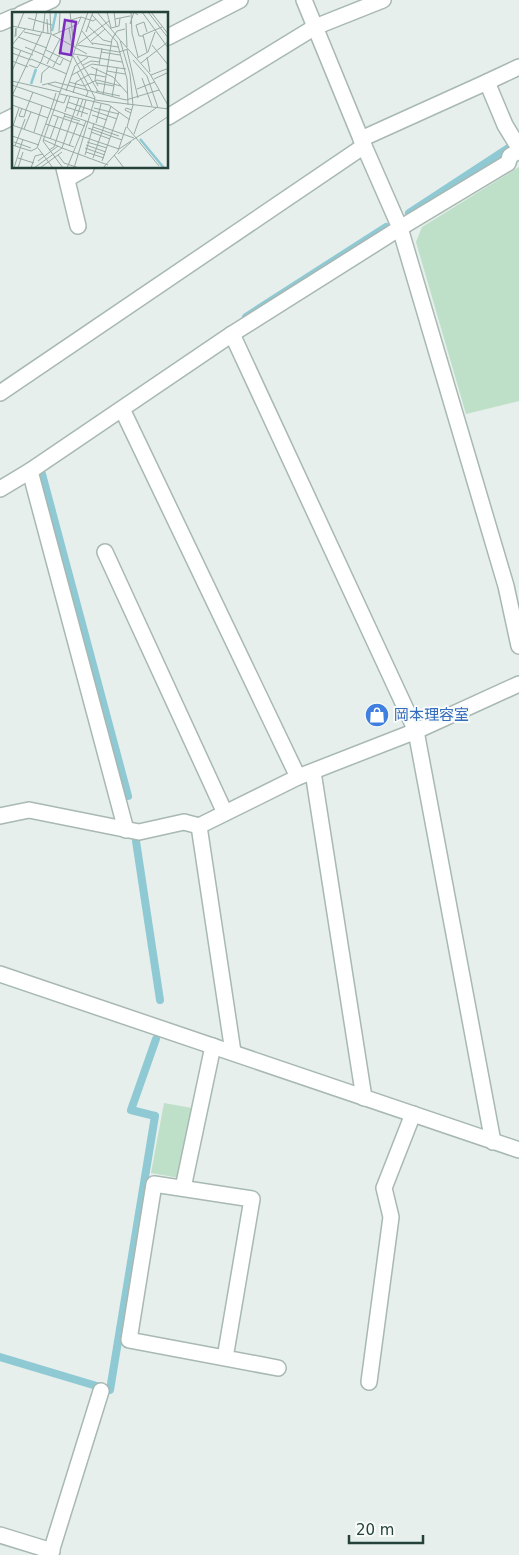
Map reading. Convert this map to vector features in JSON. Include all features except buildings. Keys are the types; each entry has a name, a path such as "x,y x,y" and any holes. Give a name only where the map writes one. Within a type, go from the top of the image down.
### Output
{"street":[{"path":"25,12 52,0"},
{"path":"169,36 240,0"},
{"path":"304,0 362,142 400,228 506,586 519,646"},
{"path":"169,116 315,27 383,0"},
{"path":"0,23 12,18"},
{"path":"0,393 362,142 519,67"},
{"path":"0,489 30,471 232,334 400,228 508,163 510,156 517,146 505,125 487,82"},
{"path":"0,123 12,117"},
{"path":"78,226 66,173 82,169"},
{"path":"232,334 416,731 493,1142"},
{"path":"122,409 298,777"},
{"path":"30,471 126,830"},
{"path":"106,552 225,813"},
{"path":"0,816 29,810 139,832 184,822 198,826 298,777 416,731 519,684"},
{"path":"313,772 364,1098"},
{"path":"198,826 233,1052"},
{"path":"0,974 519,1150"},
{"path":"183,1188 213,1046"},
{"path":"369,1382 392,1217 384,1188 413,1114"},
{"path":"225,1358 252,1199 154,1184 129,1340 278,1368"},
{"path":"0,1535 51,1553 101,1391"}],"green space":[{"path":"519,167 519,401 466,414 416,242 422,227"},
{"path":"164,1103 192,1108 179,1178 151,1173"}],"waterway":[{"path":"409,213 513,145"},
{"path":"246,317 386,227"},
{"path":"42,474 128,796"},
{"path":"136,841 160,1000"},
{"path":"0,1357 110,1390 155,1116 131,1110 156,1039"}],"place":[{"name":"岡本理容室","path":"377,715"}]}
